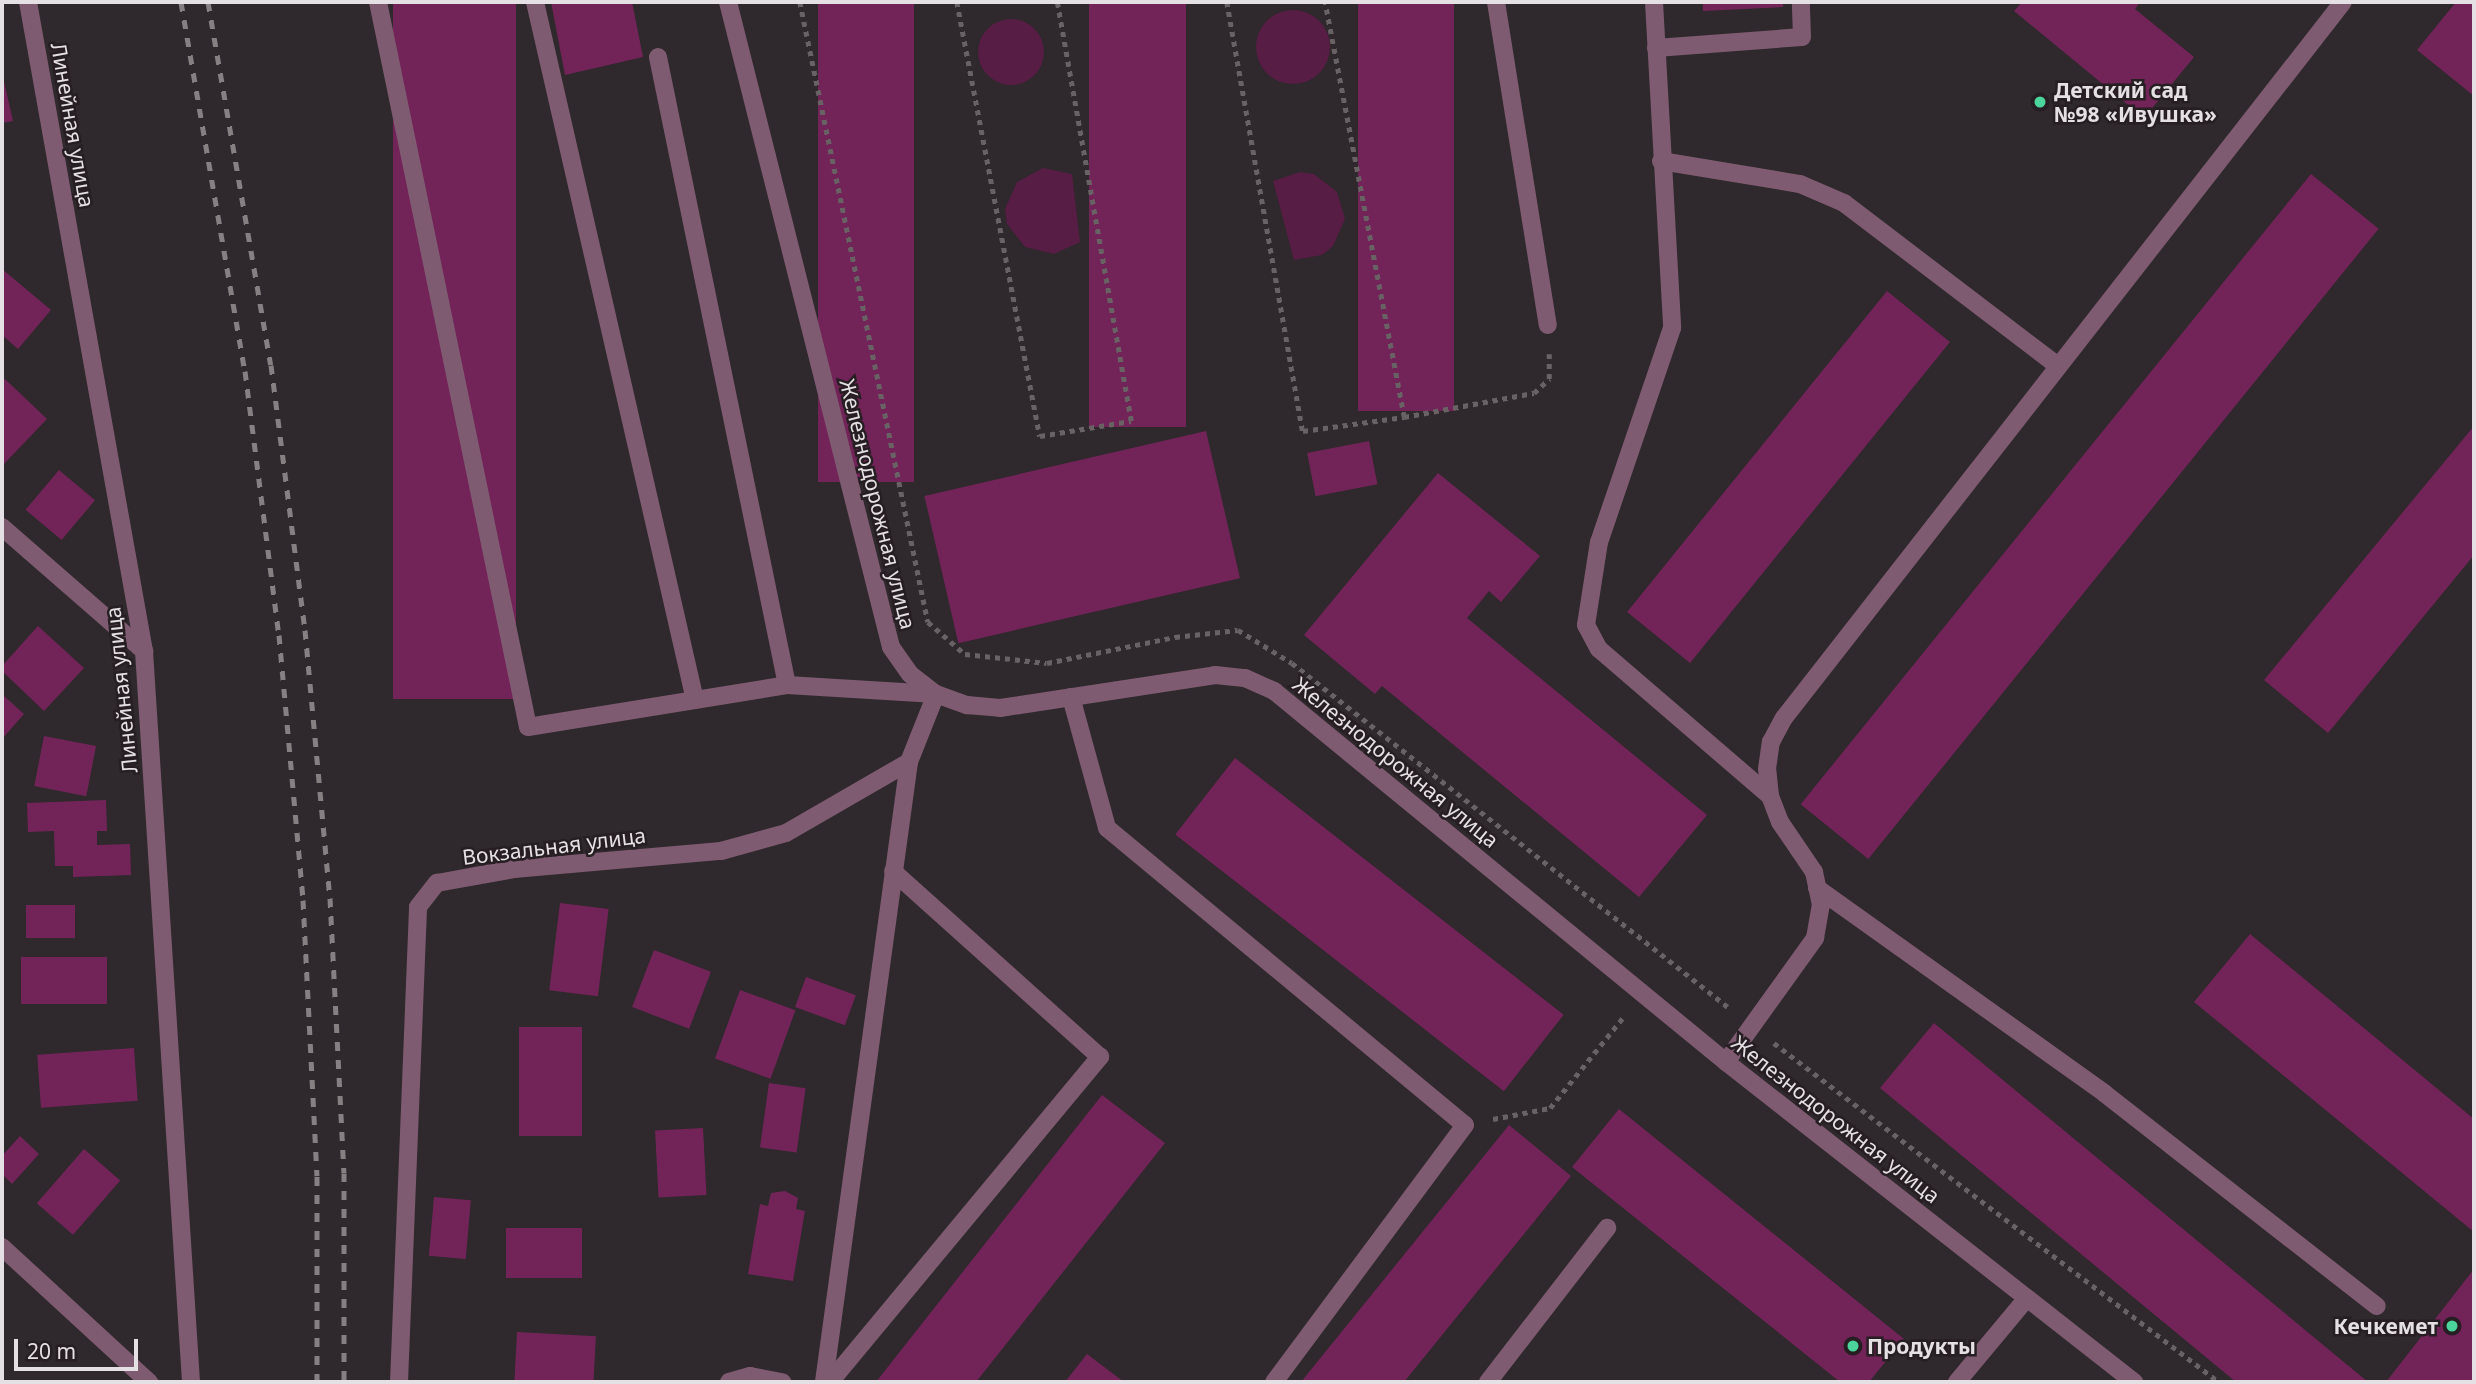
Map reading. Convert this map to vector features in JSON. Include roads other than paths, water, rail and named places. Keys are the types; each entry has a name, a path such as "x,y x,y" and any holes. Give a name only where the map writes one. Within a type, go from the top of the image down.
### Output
{"street":[{"name":"Линейная улица","path":"28,2 144,651 191,1382"},
{"path":"378,2 528,727 787,685 936,694 909,762 824,1382"},
{"path":"535,2 695,700"},
{"name":"Железнодорожная улица","path":"728,2 891,647 909,674 936,694 967,705 1000,708 1215,675 1245,678 1274,691 1726,1062 2134,1382"},
{"path":"1496,2 1548,325"},
{"path":"1654,2 1672,328 1599,542 1586,625 1599,649 1769,796"},
{"path":"1656,48 1802,37 1801,2"},
{"path":"1726,1062 1815,938 1821,905 1814,873 1780,822 1769,796 1767,769 1772,742 1784,718 2343,2"},
{"path":"658,57 787,685"},
{"path":"1661,161 1800,184 1844,203 2058,366"},
{"path":"2,527 144,651"},
{"path":"1071,697 1107,828 1465,1125 1273,1382"},
{"name":"Вокзальная улица","path":"399,1382 418,907 437,883 514,869 721,851 786,833 909,762"},
{"path":"830,1382 1100,1057 893,871"},
{"path":"1817,888 2104,1093 2377,1307"},
{"path":"1488,1382 1607,1228"},
{"path":"2,1247 149,1382"},
{"path":"1957,1382 2027,1298"},
{"path":"729,1382 750,1376 782,1382"}],"railway":[{"path":"181,2 245,371 279,635 303,900 317,1176 317,1382"},
{"path":"208,2 271,365 305,630 330,898 344,1173 344,1382"}],"place":[{"name":"Детский сад №98 «Ивушка»","path":"2040,102"},
{"name":"Кечкемет","path":"2452,1326"},
{"name":"Продукты","path":"1853,1346"}]}
